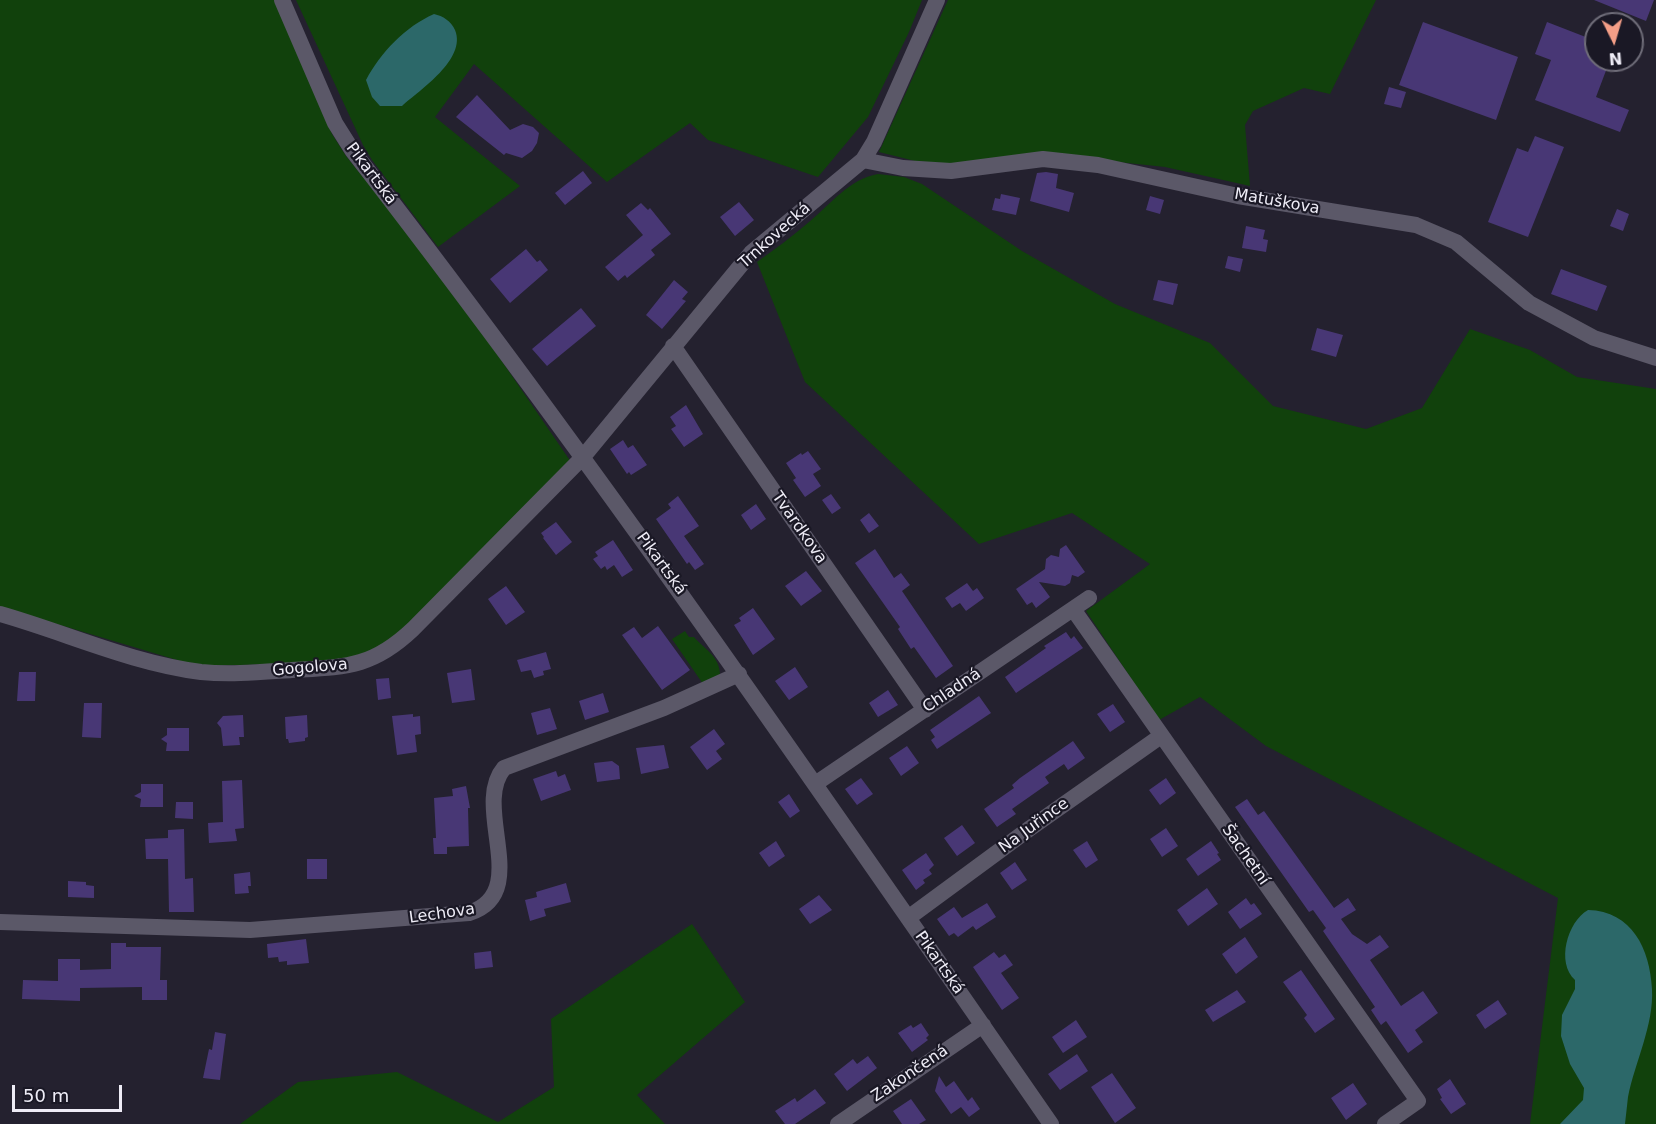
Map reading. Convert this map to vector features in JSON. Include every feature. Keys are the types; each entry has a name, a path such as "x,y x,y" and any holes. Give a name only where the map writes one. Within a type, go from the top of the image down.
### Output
{"street":[{"name":"Pikartská","path":"282,0 335,123 352,150 468,300 740,674 1051,1124"},
{"name":"Trnkovecká","path":"583,457 751,253 863,160 874,142 937,0"},
{"name":"Matuškova","path":"863,160 903,168 951,171 1043,159 1098,165 1238,196 1416,225 1456,242 1529,303 1594,338 1656,358"},
{"name":"Tvardkova","path":"673,346 925,710"},
{"name":"Gogolova","path":"0,614 115,653 203,672 319,669 364,662 386,651 405,637 583,457"},
{"name":"Chladná","path":"815,784 1089,598"},
{"name":"Šachetní","path":"1073,609 1418,1101 1385,1124"},
{"name":"Lechova","path":"0,922 250,930 382,921 469,913 479,910 492,900 499,883 495,795 497,780 504,768 664,708 740,674"},
{"name":"Na Juřince","path":"908,918 1161,736"},
{"name":"Zakončená","path":"838,1124 983,1025"}],"green space":[{"path":"0,0 277,0 332,134 346,156 449,284 571,462 400,634 375,652 323,663 197,666 0,607"},
{"path":"296,0 922,0 868,117 818,177 708,140 690,123 607,182 474,64 435,117 520,186 438,247 363,145"},
{"path":"948,0 1376,0 1330,94 1304,88 1253,111 1245,125 1250,186 1165,167 1044,154 952,164 915,161 879,152"},
{"path":"878,174 904,177 922,184 1022,251 1115,304 1210,343 1273,406 1366,429 1422,408 1470,329 1530,350 1577,377 1656,389 1656,1124 1530,1124 1558,898 1266,746 1200,697 1159,720 1086,611 1150,564 1072,513 979,544 805,382 757,262 797,232 849,187"},
{"path":"685,631 689,637 694,637 711,653 720,675 703,684 672,639"},
{"path":"692,924 745,1002 637,1095 665,1124 240,1124 298,1082 397,1072 498,1122 554,1087 551,1019"}],"shaded area":[{"path":"434,14 446,19 455,30 457,41 448,63 430,83 402,106 380,106 372,97 366,80 386,50 395,41 423,19"},
{"path":"1588,910 1616,917 1627,925 1636,935 1642,947 1650,974 1652,1003 1650,1016 1631,1084 1625,1124 1560,1124 1583,1100 1584,1088 1570,1064 1561,1036 1562,1015 1575,989 1575,980 1566,964 1566,943 1574,924"}],"building":[{"path":"1594,0 1654,0 1646,21 1644,12 1624,12"},
{"path":"1423,22 1518,57 1496,120 1399,85"},
{"path":"1547,22 1584,36 1584,72 1605,72 1596,97 1629,110 1620,132 1535,100 1551,60 1535,54"},
{"path":"1389,87 1406,92 1401,108 1384,104"},
{"path":"477,95 510,130 523,124 533,127 539,133 532,151 522,158 506,153 504,155 456,117"},
{"path":"1535,136 1564,147 1528,237 1488,222 1517,148 1528,152"},
{"path":"583,171 592,183 565,205 555,193"},
{"path":"1037,173 1058,174 1056,188 1074,193 1069,212 1030,201"},
{"path":"1001,194 1020,198 1016,215 992,210 995,198 1000,199"},
{"path":"1150,196 1164,200 1160,214 1146,210"},
{"path":"739,202 754,220 735,236 720,217"},
{"path":"641,203 648,210 650,208 671,234 651,250 655,255 627,278 625,275 618,281 605,267 643,235 626,215"},
{"path":"1617,209 1629,214 1623,231 1610,226"},
{"path":"1246,226 1265,230 1263,239 1268,240 1266,252 1242,248"},
{"path":"526,249 537,262 540,260 548,270 510,303 490,279"},
{"path":"1228,256 1243,259 1240,272 1225,268"},
{"path":"1561,269 1607,286 1597,311 1551,294"},
{"path":"674,280 688,292 682,299 686,301 662,329 646,315"},
{"path":"1158,280 1178,284 1173,305 1153,300"},
{"path":"581,308 596,326 547,366 532,349"},
{"path":"1317,328 1343,335 1336,357 1311,350"},
{"path":"686,405 703,434 684,447 671,429 676,426 670,417"},
{"path":"623,440 628,448 633,445 647,465 631,475 629,472 627,474 610,449"},
{"path":"808,451 821,469 813,474 821,486 805,497 793,480 796,478 786,463"},
{"path":"831,494 841,508 832,514 822,500"},
{"path":"678,496 699,526 684,536 704,564 695,570 689,562 687,564 656,519 671,508 668,504"},
{"path":"756,504 766,519 751,530 741,515"},
{"path":"869,513 879,526 869,533 860,520"},
{"path":"556,522 572,542 556,555 541,533"},
{"path":"613,540 633,570 622,577 614,565 607,570 605,566 601,569 593,559 598,556 595,552"},
{"path":"1066,545 1085,572 1078,577 1072,575 1070,583 1065,586 1039,582 1050,597 1036,608 1032,602 1027,605 1016,589 1045,569 1046,559 1051,555 1059,557 1060,549"},
{"path":"875,549 894,578 901,573 910,585 902,591 953,666 936,678 914,647 911,649 898,629 900,627 855,563"},
{"path":"806,571 822,591 801,606 785,586"},
{"path":"967,583 973,591 977,588 984,598 966,611 960,603 952,608 945,598"},
{"path":"506,586 525,612 506,625 488,599"},
{"path":"753,608 775,639 753,655 734,625 741,621 739,618"},
{"path":"658,626 690,670 662,690 622,635 634,627 642,638"},
{"path":"1066,632 1071,639 1074,636 1083,648 1016,693 1005,677"},
{"path":"546,652 551,669 543,671 544,675 534,678 531,670 521,672 517,660"},
{"path":"795,667 808,687 789,700 775,681"},
{"path":"471,669 475,700 452,703 447,673"},
{"path":"19,672 36,672 35,701 17,701"},
{"path":"389,678 391,698 378,700 376,679"},
{"path":"888,690 898,705 878,717 869,703"},
{"path":"603,693 609,712 585,720 579,701"},
{"path":"979,696 991,713 937,749 931,740 935,737 930,730"},
{"path":"84,703 102,703 101,738 82,737"},
{"path":"1113,704 1125,722 1110,732 1097,714"},
{"path":"550,708 557,729 537,735 531,713"},
{"path":"413,714 413,717 420,716 421,734 415,735 417,752 397,755 392,716"},
{"path":"243,715 244,737 239,737 240,745 223,746 221,728 217,723 223,716"},
{"path":"307,715 308,737 305,741 289,743 286,739 285,717"},
{"path":"167,728 189,728 189,751 166,751 167,743 161,739 167,735"},
{"path":"714,729 725,744 716,751 722,759 707,770 690,747"},
{"path":"1073,741 1085,758 1068,770 1064,764 1045,777 1049,783 1012,809 1016,814 997,827 984,809 1014,788 1012,785 1020,778"},
{"path":"664,745 669,768 641,774 636,748"},
{"path":"907,746 919,763 901,776 889,758"},
{"path":"612,761 619,766 620,779 597,782 594,763"},
{"path":"556,771 558,777 565,774 571,790 541,801 533,779"},
{"path":"861,778 873,794 857,805 845,789"},
{"path":"1166,778 1176,793 1160,805 1149,790"},
{"path":"242,780 244,828 235,829 237,841 209,843 208,823 223,822 222,781"},
{"path":"141,784 163,784 163,807 140,807 141,799 134,796 141,792"},
{"path":"466,786 470,808 468,808 469,846 447,847 447,854 434,854 433,838 436,838 434,798 453,796 452,789"},
{"path":"789,794 800,811 790,818 778,802"},
{"path":"1247,799 1258,815 1264,811 1334,908 1348,898 1356,910 1341,919 1352,934 1367,944 1380,935 1389,947 1370,960 1401,1006 1423,991 1438,1013 1415,1030 1423,1042 1408,1053 1386,1021 1381,1025 1371,1010 1375,1007 1323,931 1326,928 1313,910 1309,912 1235,807"},
{"path":"176,802 193,802 193,819 175,818"},
{"path":"962,825 975,843 957,856 944,838"},
{"path":"1166,828 1178,846 1162,857 1150,839"},
{"path":"184,829 185,879 193,878 194,912 169,912 168,859 146,859 145,839 168,838 168,830"},
{"path":"776,841 785,856 769,867 759,853"},
{"path":"1087,841 1098,860 1086,868 1073,850"},
{"path":"1211,841 1221,860 1198,876 1186,859"},
{"path":"926,853 934,865 929,870 932,874 923,880 925,883 916,890 902,870"},
{"path":"307,859 327,859 327,879 307,879"},
{"path":"1015,862 1027,880 1012,890 1000,873"},
{"path":"250,872 249,893 235,894 234,874"},
{"path":"68,881 86,882 86,885 94,886 94,898 68,897"},
{"path":"566,883 571,902 544,909 546,916 530,921 525,900 537,897 536,892"},
{"path":"1207,888 1218,904 1188,926 1177,910"},
{"path":"819,895 832,910 810,924 799,909"},
{"path":"1246,898 1251,905 1254,903 1262,914 1240,929 1228,912"},
{"path":"987,903 996,917 976,930 973,926 958,937 954,933 949,936 937,919 954,907 962,918"},
{"path":"1245,937 1258,957 1236,974 1222,954"},
{"path":"306,939 309,963 287,965 287,961 279,962 278,957 268,958 267,944"},
{"path":"111,943 126,943 126,947 161,947 160,980 167,980 167,1000 142,1000 142,987 80,988 80,1001 22,999 23,980 58,981 58,959 80,959 80,970 111,969"},
{"path":"491,951 493,967 475,969 474,953"},
{"path":"994,952 999,958 1005,954 1013,965 1001,973 1019,998 1002,1010 973,967"},
{"path":"1301,970 1335,1019 1315,1033 1304,1018 1307,1015 1283,982"},
{"path":"1237,990 1246,1002 1213,1022 1205,1010"},
{"path":"1498,1000 1507,1014 1485,1029 1476,1015"},
{"path":"1076,1020 1087,1037 1063,1053 1052,1037"},
{"path":"921,1023 929,1035 926,1038 928,1040 912,1052 898,1033 911,1025 913,1028"},
{"path":"215,1032 226,1034 220,1080 203,1078"},
{"path":"1077,1054 1088,1071 1060,1090 1048,1074"},
{"path":"868,1056 877,1068 847,1091 834,1074 853,1059 857,1064"},
{"path":"1112,1073 1136,1108 1115,1123 1091,1087"},
{"path":"939,1076 946,1087 954,1081 968,1101 972,1097 980,1109 969,1117 961,1107 951,1114 935,1091"},
{"path":"1450,1079 1466,1104 1451,1114 1440,1099 1442,1098 1437,1089"},
{"path":"1353,1083 1367,1104 1346,1120 1331,1098"},
{"path":"815,1089 826,1103 795,1124 785,1124 775,1111 795,1098 797,1102"},
{"path":"911,1099 926,1120 919,1124 902,1124 893,1111"}]}
